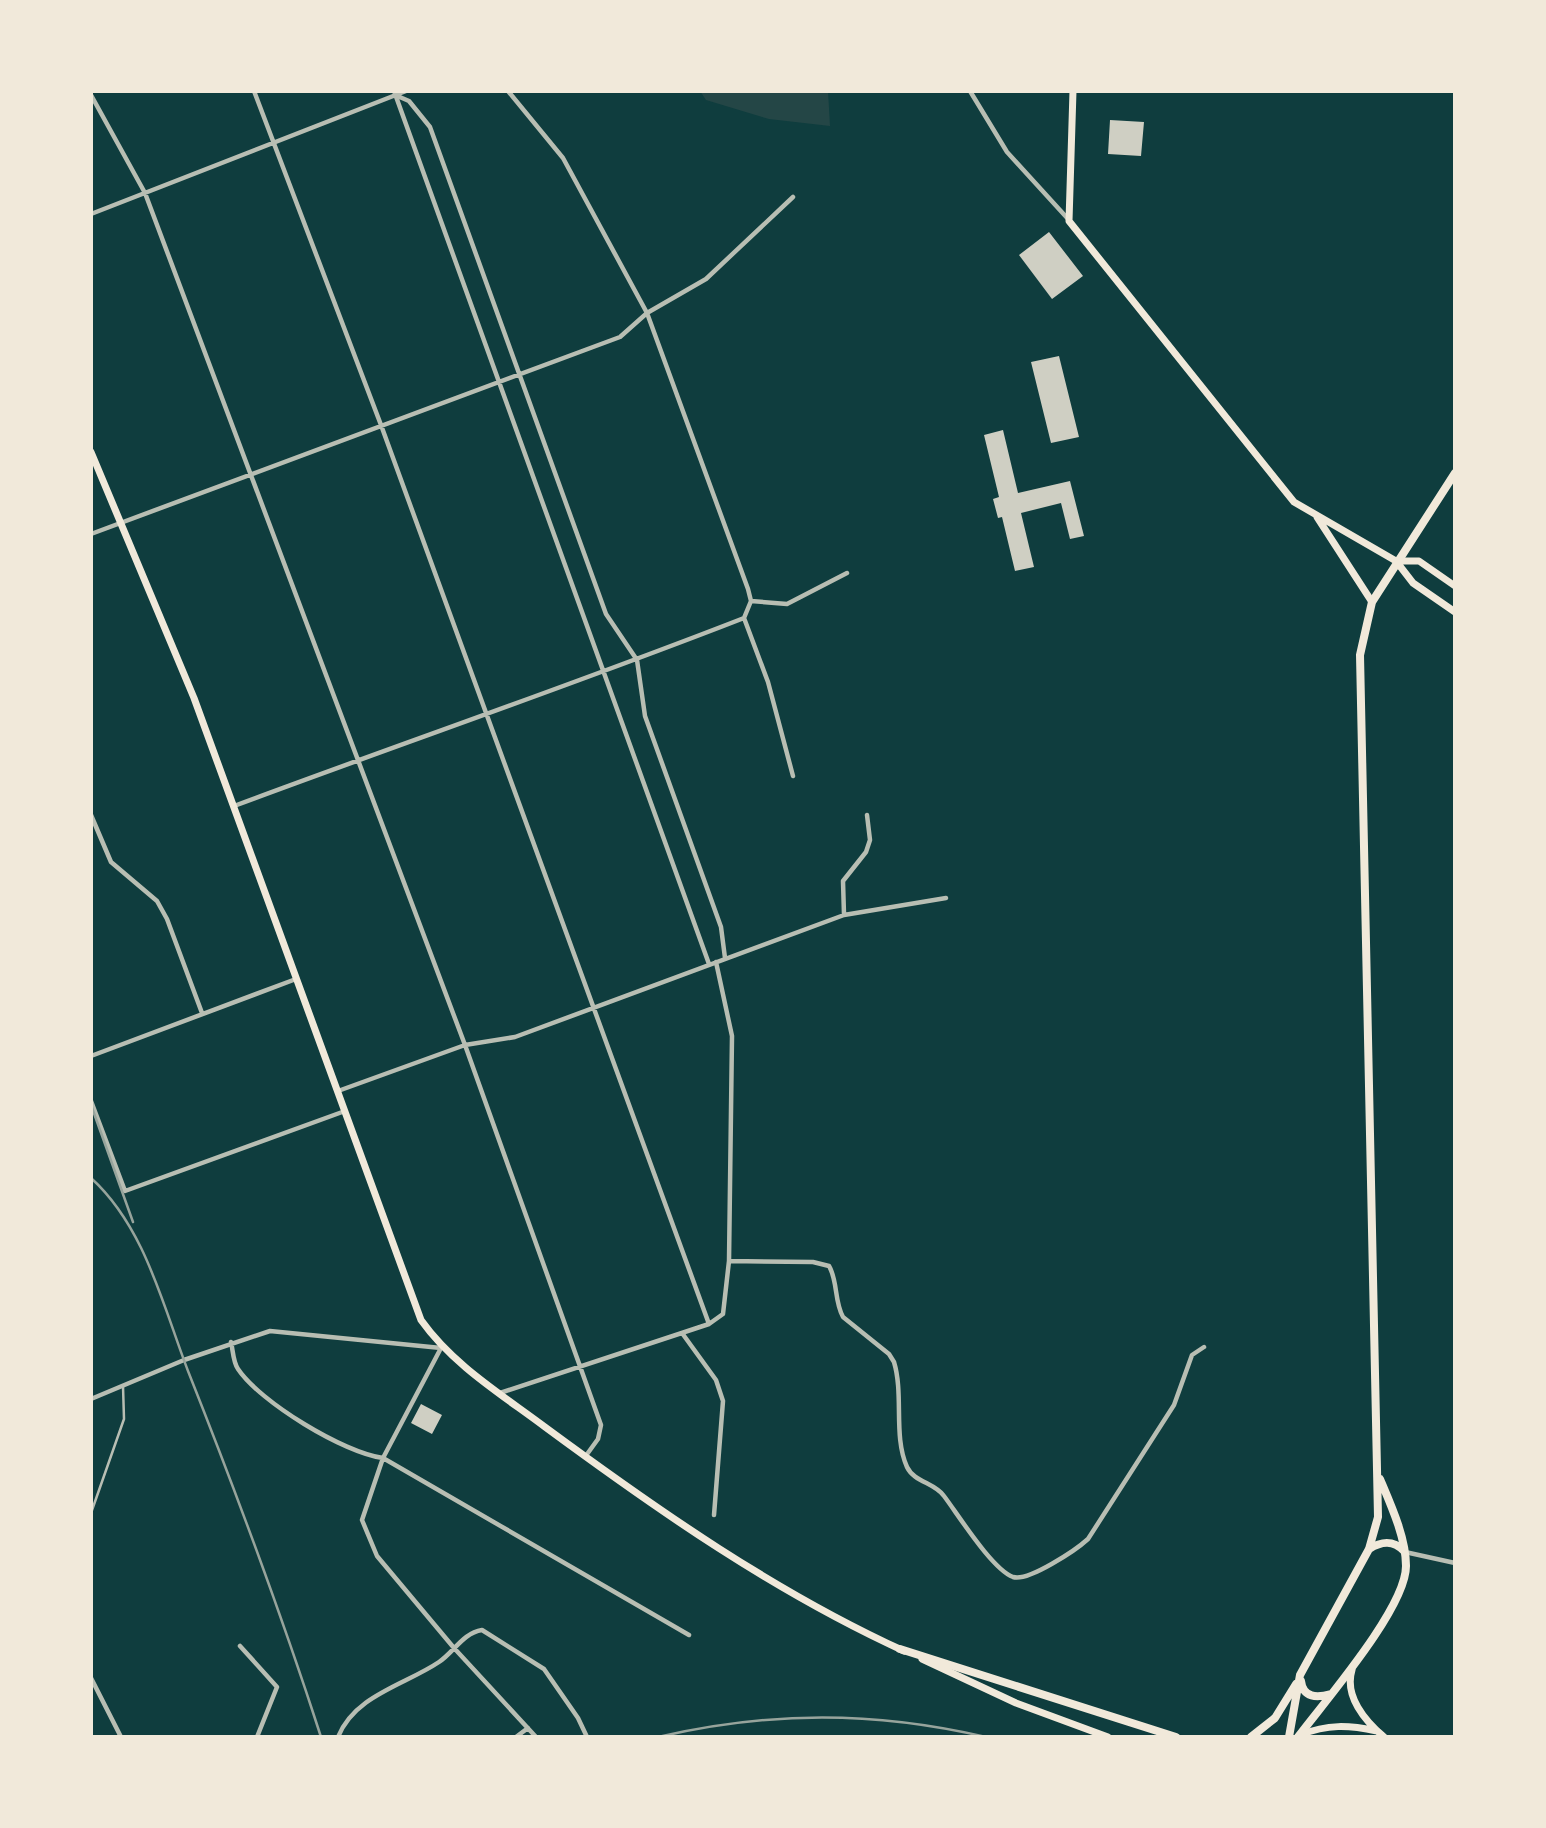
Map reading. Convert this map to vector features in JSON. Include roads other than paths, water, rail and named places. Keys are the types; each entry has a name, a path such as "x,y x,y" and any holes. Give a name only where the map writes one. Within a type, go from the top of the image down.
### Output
{"highway":[{"path":"1251,1737 1275,1718 1300,1675 1369,1549 1378,1517 1360,655 1371,602 1455,474"},
{"path":"1299,1736 1386,1616 1404,1582 1405,1552 1379,1476"},
{"path":"1369,1549 1378,1543 1391,1543 1405,1552"},
{"path":"900,1649 1176,1737"},
{"path":"1300,1675 1302,1689 1310,1696 1319,1698 1332,1694"},
{"path":"1289,1737 1300,1675"}],"main road":[{"path":"1073,91 1069,220 1294,502 1396,561 1413,583 1455,612"},
{"path":"91,452 194,698 421,1320 441,1348 585,1457 748,1569 900,1649 1016,1703 1108,1737"},
{"path":"1315,513 1371,602"},
{"path":"1396,561 1419,561 1455,586"},
{"path":"1356,1659 1349,1681 1354,1702 1381,1734"},
{"path":"1299,1736 1324,1726 1351,1726 1381,1734"}],"street":[{"path":"254,91 382,425 709,1324"},
{"path":"91,214 395,93 406,91"},
{"path":"508,91 563,158 647,313 751,601 744,618 768,682 793,776"},
{"path":"970,91 1007,152 1069,220"},
{"path":"395,93 409,101 430,127 606,614 626,639 637,660 645,716 721,928 725,958"},
{"path":"395,93 497,383 709,964"},
{"path":"91,95 145,193 465,1045 601,1425 598,1439 585,1457"},
{"path":"91,534 251,472 620,338 647,313 706,279 793,197"},
{"path":"751,601 787,604 847,573"},
{"path":"234,806 485,712 637,660 744,618"},
{"path":"91,815 111,862 157,901 202,1013"},
{"path":"844,915 843,881 866,852 870,839 867,815"},
{"path":"338,1091 465,1045 515,1037 844,915 946,898"},
{"path":"499,1393 709,1324 723,1314 727,1304 729,1261 732,1036 716,962"},
{"path":"91,1056 297,978"},
{"path":"91,1101 125,1191 345,1111"},
{"path":"729,1261 813,1262 829,1266 834,1274 838,1309 842,1317 888,1354 894,1362 904,1455 911,1473 941,1492 1000,1568 1014,1578 1025,1577 1076,1550 1088,1539 1174,1405 1192,1355 1204,1347"},
{"path":"91,1399 231,1342 270,1331 441,1348 383,1458 362,1520 377,1556 454,1648 536,1737"},
{"path":"682,1333 716,1380 723,1401 714,1515"},
{"path":"231,1342 237,1368 290,1417 368,1456 383,1458 689,1635"},
{"path":"1405,1552 1455,1563"},
{"path":"338,1737 349,1719 369,1701 440,1662 471,1632 482,1630 544,1669 578,1718 587,1737"},
{"path":"240,1646 277,1687 257,1737"},
{"path":"91,1678 121,1737"},
{"path":"516,1737 528,1728"}],"lane":[{"path":"91,1513 124,1419 123,1385"}],"railway":[{"path":"91,1105 133,1222"},
{"path":"91,1178 110,1198 139,1243 161,1294 258,1553 321,1737"},
{"path":"658,1737 741,1722 822,1717 903,1722 986,1737"}]}
